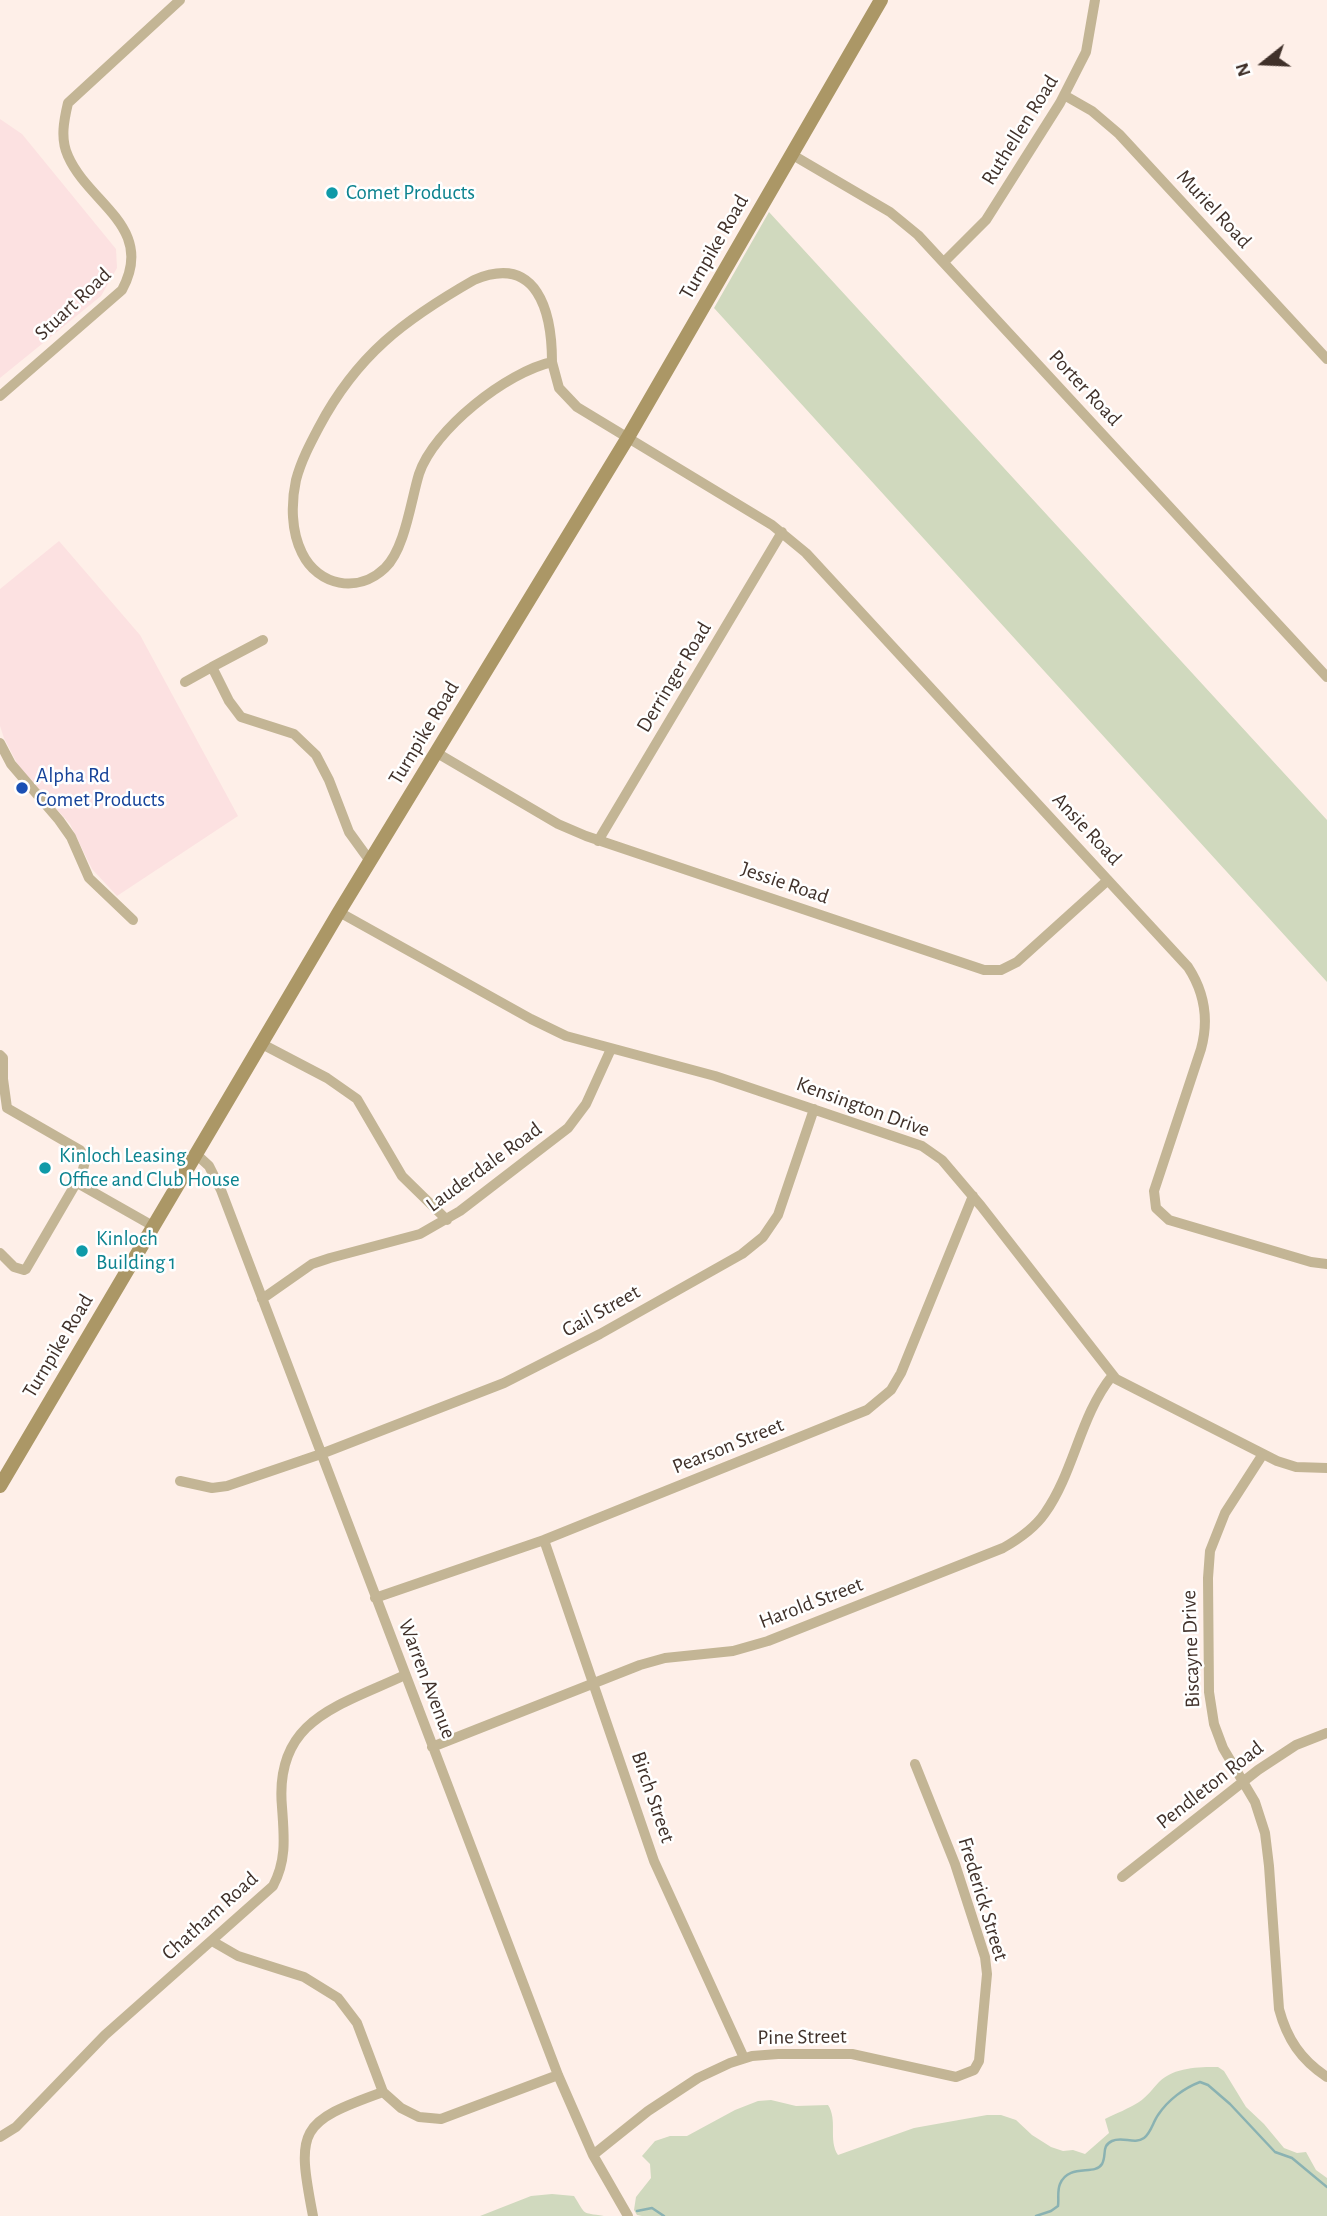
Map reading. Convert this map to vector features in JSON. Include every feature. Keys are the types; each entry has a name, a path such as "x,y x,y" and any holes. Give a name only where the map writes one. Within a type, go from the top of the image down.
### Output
{"main road":[{"name":"Turnpike Road","path":"0,1486 339,912 627,439 881,0"}],"street":[{"name":"Stuart Road","path":"0,396 122,290 130,275 132,260 129,239 118,218 68,157 63,140 64,120 68,103 180,0"},
{"name":"Ruthellen Road","path":"944,262 986,220 1065,95 1086,52 1095,0"},
{"name":"Muriel Road","path":"1065,95 1092,111 1119,134 1327,359"},
{"name":"Porter Road","path":"791,154 902,220 944,262 1327,677"},
{"name":"Ansie Road","path":"552,362 524,371 461,416 441,436 423,465 399,545 383,571 364,581 342,585 307,561 298,545 294,524 293,500 299,471 314,436 343,386 365,358 386,339 474,280 488,275 504,274 529,283 545,304 551,329 552,362 556,380 566,398 627,439 782,532 806,553 1188,967 1199,986 1205,1007 1204,1039 1155,1187 1156,1208 1172,1222 1298,1259 1327,1264"},
{"name":"Derringer Road","path":"598,841 782,532"},
{"path":"185,682 263,640"},
{"path":"212,667 241,718 291,733 316,755 329,780 349,832 370,861"},
{"path":"0,743 11,764 71,837 89,878 133,920"},
{"name":"Jessie Road","path":"437,753 558,824 598,841 990,971 1005,969 1017,962 1108,880"},
{"name":"Kensington Drive","path":"339,912 531,1019 566,1035 715,1076 922,1146 942,1160 973,1196 1112,1376 1123,1385 1262,1454 1296,1467 1327,1468"},
{"path":"262,1044 338,1085 356,1099 402,1175 447,1220"},
{"name":"Lauderdale Road","path":"262,1299 322,1260 405,1239 447,1220 568,1128 586,1104 611,1049"},
{"path":"0,1055 4,1058 3,1079 7,1108 80,1150 86,1158 79,1184 75,1185 26,1269 14,1267 0,1253"},
{"name":"Gail Street","path":"180,1481 203,1487 220,1487 321,1454 519,1377 742,1255 763,1237 778,1215 814,1109"},
{"name":"Warren Avenue","path":"196,1154 204,1160 215,1177 558,2075 593,2155 628,2216"},
{"path":"79,1184 153,1226"},
{"name":"Pearson Street","path":"375,1598 544,1540 856,1416 879,1401 891,1390 901,1373 973,1196"},
{"name":"Harold Street","path":"432,1747 659,1660 733,1651 783,1636 1003,1548 1024,1536 1045,1513 1096,1401 1112,1376"},
{"name":"Biscayne Drive","path":"1262,1454 1233,1499 1210,1551 1209,1700 1223,1748 1259,1811 1267,1845 1279,2009 1284,2027 1306,2062 1327,2077"},
{"name":"Birch Street","path":"544,1540 654,1861 744,2058"},
{"name":"Chatham Road","path":"0,2137 16,2127 106,2035 262,1897 279,1875 285,1843 281,1798 284,1763 299,1733 324,1714 405,1675"},
{"name":"Pendleton Road","path":"1122,1877 1289,1749 1327,1733"},
{"name":"Frederick Street","path":"915,1764 960,1877 986,1965 979,2061 974,2070 955,2077"},
{"path":"212,1941 238,1956 304,1977 338,1998 357,2023 383,2092 394,2104 410,2113 441,2119 558,2075"},
{"name":"Pine Street","path":"593,2155 648,2111 681,2089 744,2058 778,2054 852,2054 955,2077"},
{"path":"313,2216 303,2163 303,2151 308,2137 320,2121 331,2113 383,2092"}],"shaded area":[{"path":"0,119 22,134 116,249 117,268 101,296 0,378"},
{"path":"59,541 140,635 238,816 117,896 92,869 70,824 19,767 0,726 0,589"}],"green space":[{"path":"769,212 1327,820 1327,982 714,308"},
{"path":"1218,2067 1224,2071 1246,2107 1284,2148 1297,2153 1306,2152 1316,2170 1327,2178 1327,2216 642,2216 637,2215 634,2210 636,2197 651,2178 650,2164 642,2156 655,2141 670,2136 687,2136 758,2101 771,2100 796,2106 828,2105 838,2155 914,2128 987,2115 1001,2115 1016,2120 1032,2135 1051,2147 1085,2154 1109,2133 1105,2119 1139,2102 1165,2077 1187,2069"},
{"path":"531,2196 574,2196 585,2212 604,2216 480,2216"}],"waterway":[{"path":"1036,2216 1058,2206 1059,2187 1064,2178 1075,2172 1099,2167 1106,2145 1112,2141 1136,2141 1144,2138 1167,2104 1182,2091 1200,2082 1208,2085 1230,2104 1275,2152 1292,2158 1327,2187"},
{"path":"637,2211 652,2208 664,2216"}],"place":[{"name":"Comet Products","path":"332,193"},
{"name":"Alpha Rd Comet Products","path":"22,788"},
{"name":"Kinloch Leasing Office and Club House","path":"45,1168"},
{"name":"Kinloch Building 1","path":"82,1251"}]}
